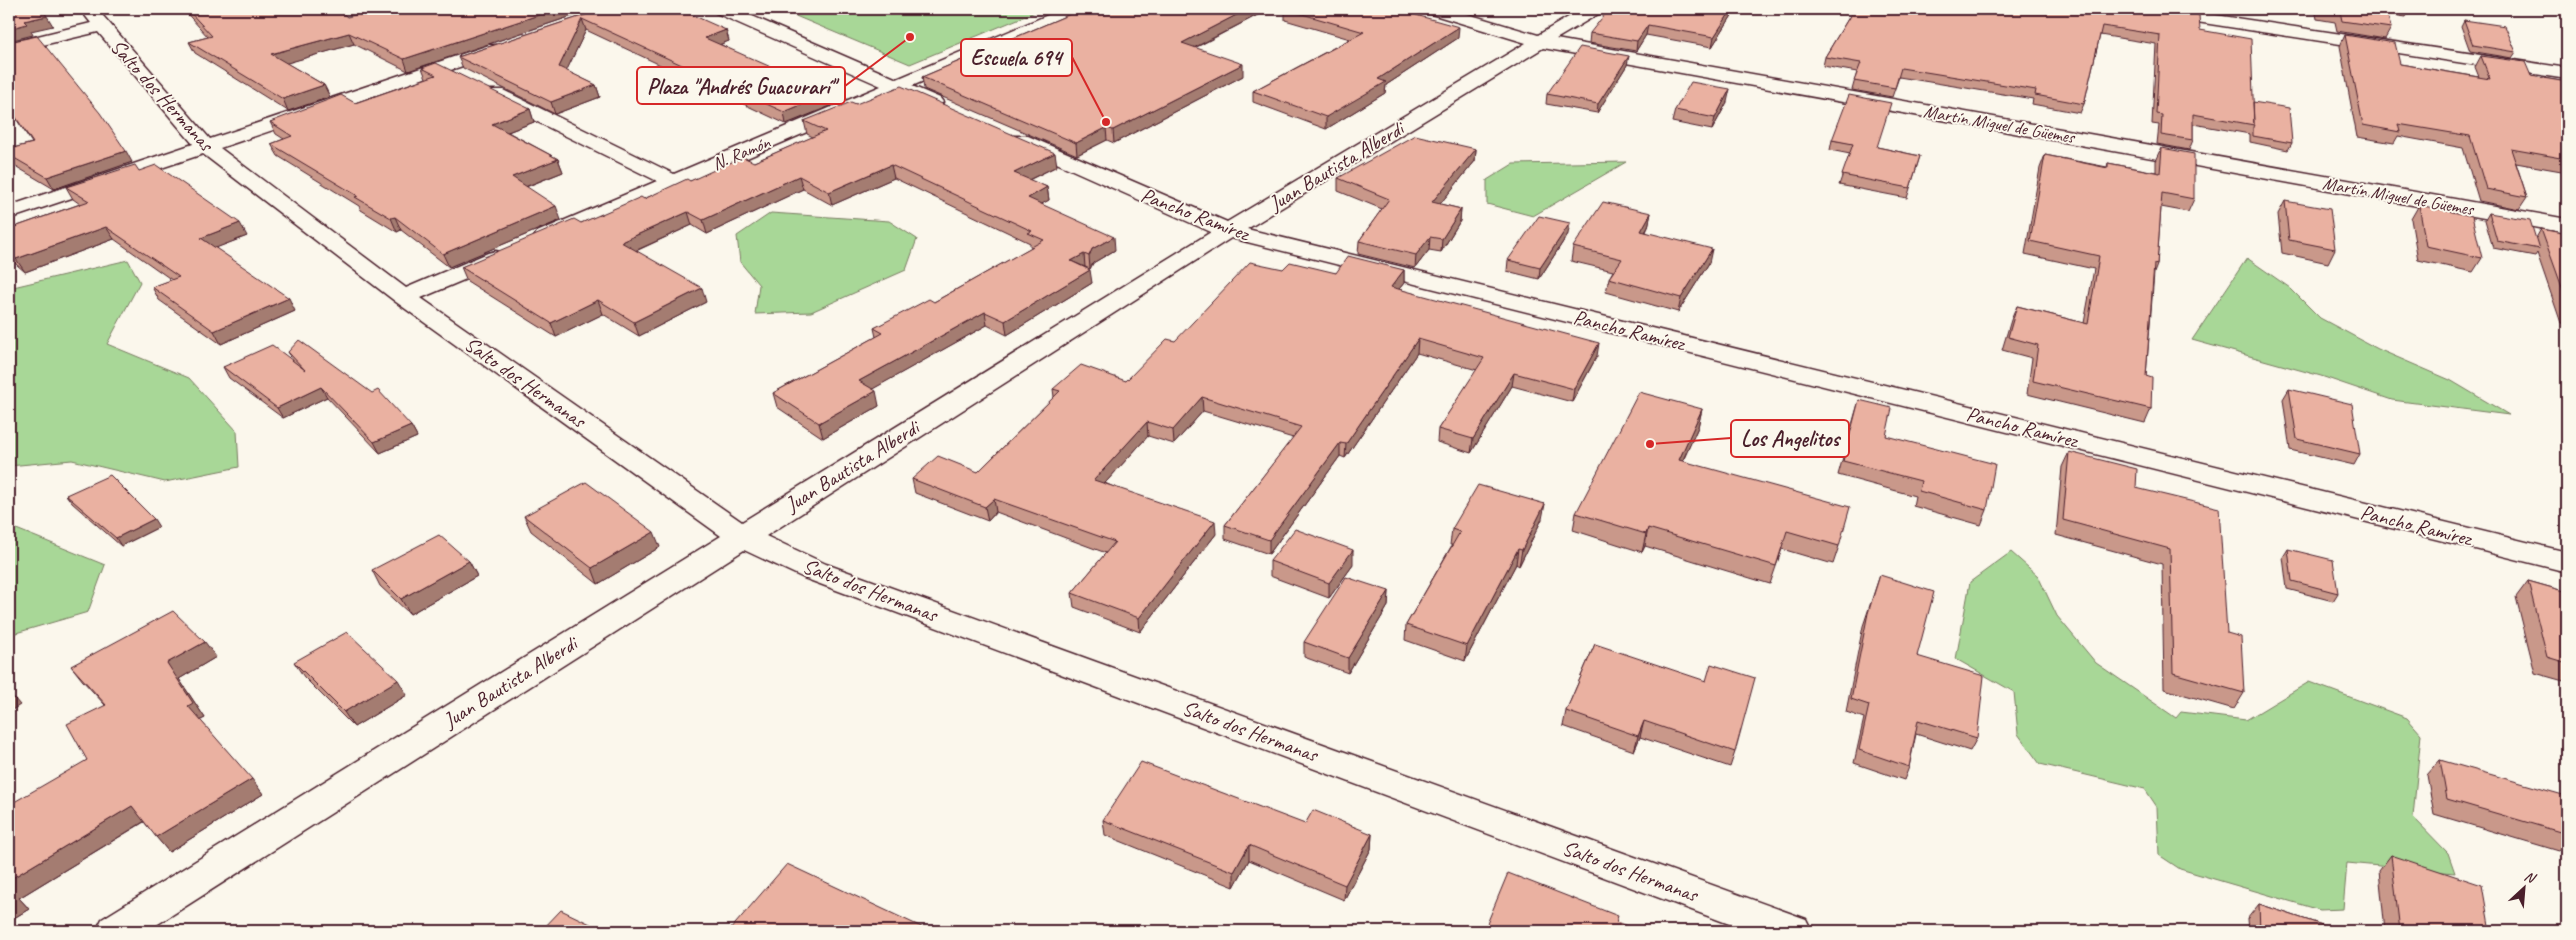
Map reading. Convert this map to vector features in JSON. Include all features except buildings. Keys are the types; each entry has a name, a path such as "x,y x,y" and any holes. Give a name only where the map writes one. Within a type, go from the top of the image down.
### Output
{"street":[{"path":"722,9 950,109"},
{"name":"N. Ramón","path":"404,297 1076,9"},
{"name":"Martín Miguel de Güemes","path":"1434,9 1541,42 2567,226"},
{"name":"Juan Bautista Alberdi","path":"115,931 1228,231 1594,9"},
{"path":"2145,9 2567,74"},
{"path":"9,48 94,17"},
{"name":"Salto dos Hermanas","path":"94,17 206,148 404,297 741,536 815,572 1793,931"},
{"path":"9,214 515,43"},
{"path":"443,67 674,182"},
{"name":"Pancho Ramírez","path":"1004,133 1228,231 2567,562"}],"green space":[{"path":"779,9 1042,9 910,64"},
{"path":"1626,162 1533,216 1487,204 1487,180 1513,164"},
{"path":"771,213 889,221 917,239 906,270 811,312 755,314 759,285 740,262 737,236"},
{"path":"2247,258 2290,288 2320,318 2378,349 2450,380 2509,415 2392,400 2321,376 2192,340"},
{"path":"128,260 140,282 107,344 189,378 237,431 239,467 165,482 72,460 9,466 9,288"},
{"path":"9,526 105,565 88,612 9,635"},
{"path":"2011,552 2038,576 2057,616 2096,663 2176,718 2181,712 2246,720 2309,682 2407,718 2421,734 2413,817 2448,853 2455,873 2347,863 2343,909 2320,910 2180,869 2159,855 2157,807 2145,789 2040,764 2018,734 2014,692 1956,659 1970,582"}],"place":[{"name":"Plaza \"Andrés Guacurarí\"","path":"910,37"},
{"name":"Escuela 694","path":"1106,122"},
{"name":"Los Angelitos","path":"1650,444"}]}
